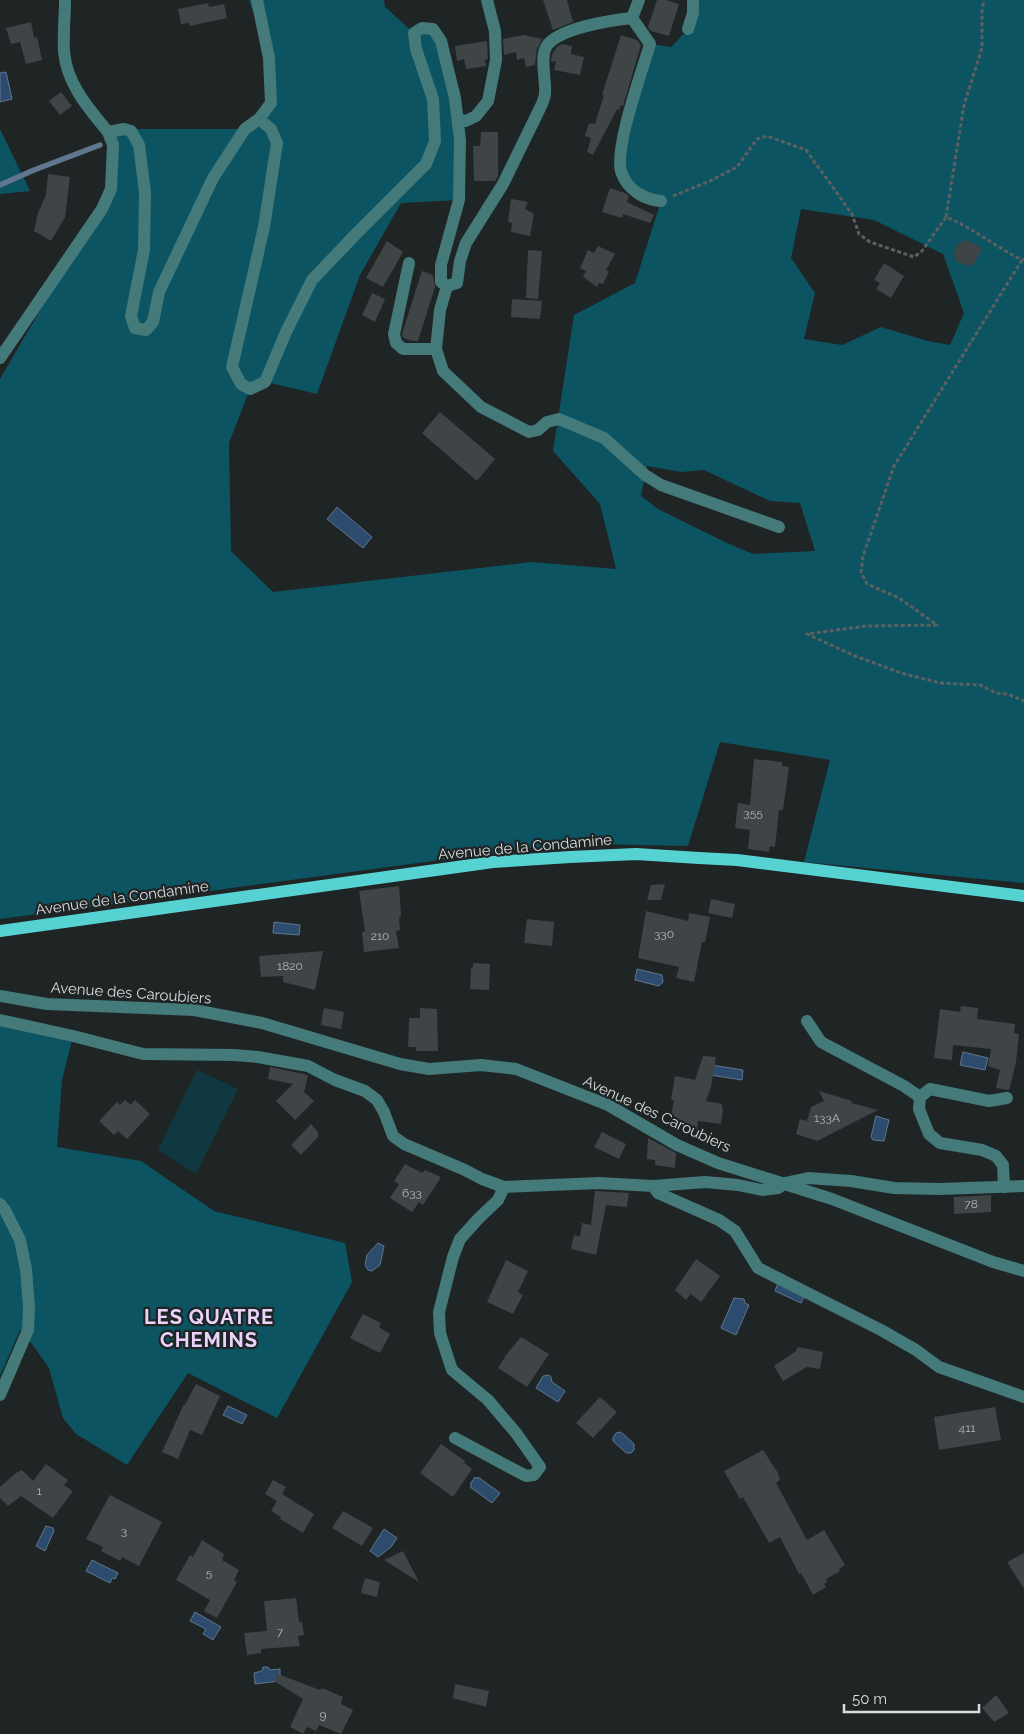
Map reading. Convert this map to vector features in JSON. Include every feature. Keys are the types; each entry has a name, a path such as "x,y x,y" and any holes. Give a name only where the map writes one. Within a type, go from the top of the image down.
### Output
{"main road":[{"name":"Avenue de la Condamine","path":"0,931 493,862 636,854 737,860 1024,896"}],"street":[{"path":"0,358 102,209 111,189 113,145 108,132 86,106 71,80 64,53 64,0"},
{"path":"108,132 124,129 130,131 140,145 145,192 144,250 131,316 135,328 146,330 153,322 159,292 213,178 245,129 259,119 271,103 269,58 257,0"},
{"path":"458,119 466,121 476,116 488,101 496,60 495,31 487,0"},
{"path":"632,18 639,0"},
{"path":"688,29 693,12 693,0"},
{"path":"259,119 271,129 277,143 264,227 232,367 241,384 250,389 266,382 286,332 312,280 426,164 435,140 433,99 416,49 414,33 422,28 433,29 441,41 456,98 460,140 459,200 440,265 441,282 448,286 457,283 460,261 466,243 503,184 542,104 545,94 544,63 546,47 559,35 609,20 632,18"},
{"path":"632,18 650,44 624,133 620,159 621,174 635,191 652,200 661,201"},
{"path":"410,264 394,334 396,343 403,349 436,349"},
{"path":"448,286 440,310 436,349 443,370 481,407 529,432 538,430 547,422 559,419 604,438 645,476 661,485 779,527"},
{"name":"Avenue des Caroubiers","path":"0,996 47,1004 194,1010 262,1023 400,1064 429,1069 481,1065 516,1069 608,1105 677,1145 718,1163 785,1183 993,1262 1024,1271"},
{"path":"0,1020 143,1054 234,1055 258,1057 308,1066 335,1080 365,1091 377,1100 384,1112 393,1136 404,1144 504,1187 599,1183 653,1186 705,1182 738,1184 762,1190 778,1188 785,1183 808,1178 851,1181 894,1188 939,1189 1024,1186"},
{"path":"807,1021 821,1042 904,1086 920,1097"},
{"path":"1004,1187 1003,1165 996,1156 982,1150 940,1143 929,1134 918,1109 920,1097 930,1089 989,1101 1007,1098"},
{"path":"653,1186 658,1194 719,1220 735,1232 758,1268 881,1330 916,1350 939,1367 1024,1396"},
{"path":"455,1438 526,1476 534,1476 540,1466 516,1433 488,1400 452,1370 440,1333 439,1312 453,1257 460,1239 498,1200 504,1187"},
{"path":"0,1204 20,1240 26,1270 29,1308 28,1330 0,1395"}],"path":[{"path":"661,201 710,181 737,167 756,139 767,136 806,150 852,214 859,234 870,242 914,257 922,251 946,216 964,105 982,48 982,11 984,0"},
{"path":"946,216 961,223 999,248 1023,259 894,466 863,556 861,572 867,584 899,598 937,625 866,626 807,634 855,656 900,672 940,683 980,685 996,693 1007,694 1024,700"}],"shaded area":[{"path":"249,0 384,0 385,7 414,33 433,29 455,98 459,200 401,203 360,275 317,394 266,382 250,389 229,443 231,551 273,592 531,562 616,569 600,504 553,451 574,315 635,283 661,201 652,200 621,174 650,44 671,47 688,29 693,0 1024,0 1024,883 804,862 830,760 720,742 688,846 590,844 530,848 0,919 0,379 111,189 108,132 124,129 245,129 271,103 269,58","holes":["801,209 874,220 943,254 964,313 950,345 928,341 881,327 842,345 804,339 815,293 791,258","647,466 681,472 704,470 770,501 800,503 815,551 753,554 658,509 641,496"]},
{"path":"6,72 12,99 0,102 0,73"},
{"path":"0,129 30,191 0,194"},
{"path":"337,507 372,537 363,548 327,519"},
{"path":"274,922 300,925 299,935 273,933"},
{"path":"637,969 662,975 663,982 659,986 635,980"},
{"path":"0,1020 73,1036 62,1080 57,1147 141,1161 214,1211 345,1243 352,1282 277,1418 188,1373 127,1465 76,1434 63,1418 49,1368 20,1330 0,1376"},
{"path":"963,1052 988,1058 985,1070 960,1065"},
{"path":"712,1065 743,1070 742,1080 710,1075"},
{"path":"197,1070 238,1089 196,1174 158,1150"},
{"path":"876,1116 889,1120 884,1141 873,1140 871,1137"},
{"path":"378,1243 384,1246 380,1265 372,1271 368,1270 365,1265 367,1255"},
{"path":"778,1283 805,1295 801,1303 775,1291"},
{"path":"734,1298 744,1299 745,1303 749,1305 736,1335 721,1328"},
{"path":"549,1375 552,1382 565,1391 558,1402 536,1388 543,1376"},
{"path":"228,1406 247,1415 242,1424 223,1415"},
{"path":"621,1432 634,1444 634,1450 631,1453 626,1453 613,1441 616,1433"},
{"path":"475,1477 477,1479 478,1477 500,1493 492,1503 470,1487"},
{"path":"46,1526 53,1528 54,1531 45,1551 36,1546"},
{"path":"384,1529 397,1538 391,1547 378,1557 370,1551"},
{"path":"92,1560 118,1573 115,1579 112,1578 110,1583 86,1571"},
{"path":"195,1612 221,1627 213,1640 203,1634 206,1629 190,1621"},
{"path":"263,1667 268,1667 270,1670 280,1669 280,1681 255,1684 254,1673 262,1671"}],"building":[{"path":"543,0 567,0 573,22 553,30"},
{"path":"657,0 666,0 679,4 669,36 651,31 648,27"},
{"path":"208,3 209,7 224,4 227,18 190,26 189,23 181,24 178,9"},
{"path":"31,22 34,38 37,37 42,60 26,64 20,42 11,44 6,28"},
{"path":"524,35 542,39 537,49 535,65 526,67 524,58 517,60 516,52 504,55 503,39"},
{"path":"621,35 637,40 641,45 623,106 621,105 619,110 617,109 593,155 587,152 591,138 585,136 589,123 595,124"},
{"path":"487,41 488,59 485,60 486,66 466,69 464,59 457,61 455,46"},
{"path":"562,44 572,46 571,54 584,57 580,75 554,70 556,61 551,62 552,54"},
{"path":"61,92 72,106 60,115 49,101"},
{"path":"481,132 498,132 498,176 495,181 474,181 473,146 480,146"},
{"path":"48,174 70,177 65,217 51,241 34,231 38,213 46,195"},
{"path":"610,188 625,193 629,196 627,202 654,215 650,223 623,214 622,218 602,212"},
{"path":"511,199 528,202 525,209 534,214 530,236 511,232 512,223 508,222"},
{"path":"966,240 982,248 974,264 970,266 957,262 954,255 959,243"},
{"path":"387,241 403,252 383,287 366,278"},
{"path":"598,246 615,254 606,270 609,272 603,284 599,283 597,287 583,277 586,271 580,268 588,250 594,253"},
{"path":"528,250 542,251 538,299 526,298"},
{"path":"884,263 904,276 891,298 876,289 880,283 874,280"},
{"path":"422,271 433,275 435,287 418,341 413,341 403,338 402,334"},
{"path":"372,293 385,299 375,322 362,315"},
{"path":"512,299 542,301 540,319 511,317"},
{"path":"440,412 495,459 477,481 422,433"},
{"path":"754,759 782,762 782,766 789,767 783,810 779,810 775,847 770,846 769,852 748,849 750,830 735,828 738,803 750,805"},
{"path":"665,884 661,900 647,900 651,885"},
{"path":"399,886 401,916 399,917 400,930 396,931 399,948 364,952 362,932 365,931 359,891"},
{"path":"711,899 735,904 732,918 708,913"},
{"path":"646,911 688,921 689,913 710,917 705,942 702,942 694,982 676,978 679,967 638,958"},
{"path":"527,919 554,922 552,946 524,943"},
{"path":"323,951 315,990 283,982 283,976 261,977 259,956"},
{"path":"473,963 490,964 489,990 470,989"},
{"path":"961,1006 978,1008 977,1019 1015,1024 1014,1033 1019,1034 1016,1062 1009,1090 996,1088 1000,1070 988,1066 991,1049 953,1045 952,1060 934,1058 940,1009 960,1012"},
{"path":"324,1008 344,1012 341,1029 321,1025"},
{"path":"420,1008 437,1009 438,1051 416,1051 416,1047 408,1047 409,1018 420,1018"},
{"path":"703,1056 716,1057 711,1087 706,1101 722,1104 721,1124 698,1121 697,1130 669,1126 674,1100 671,1100 675,1076 695,1080"},
{"path":"270,1067 308,1075 304,1092 314,1101 295,1120 276,1101 293,1084 268,1079"},
{"path":"819,1091 852,1101 851,1103 878,1110 817,1141 796,1134 800,1119 807,1121 811,1107 824,1101"},
{"path":"125,1100 131,1105 135,1100 150,1114 127,1139 118,1131 114,1135 99,1121 117,1102 120,1105"},
{"path":"311,1124 318,1132 318,1137 301,1155 291,1145"},
{"path":"602,1132 626,1144 619,1159 594,1147"},
{"path":"648,1138 676,1153 675,1168 655,1165 655,1160 647,1159"},
{"path":"405,1164 422,1173 425,1170 441,1177 423,1205 419,1202 412,1212 390,1198 399,1184 394,1181"},
{"path":"595,1191 629,1193 627,1207 606,1205 596,1255 571,1249 574,1235 580,1237 582,1223 591,1225"},
{"path":"991,1195 991,1212 954,1214 954,1197"},
{"path":"696,1259 720,1276 701,1302 691,1294 686,1300 675,1290"},
{"path":"506,1260 528,1271 518,1292 523,1295 513,1314 487,1302"},
{"path":"363,1314 381,1323 379,1327 390,1334 380,1353 350,1338"},
{"path":"521,1337 549,1354 527,1387 498,1368"},
{"path":"798,1347 823,1352 820,1369 807,1367 783,1381 774,1366 796,1351"},
{"path":"196,1384 220,1396 202,1435 190,1430 178,1459 162,1452 184,1404"},
{"path":"600,1397 617,1412 593,1438 576,1423"},
{"path":"995,1407 1001,1440 939,1450 934,1417"},
{"path":"441,1444 465,1461 464,1463 472,1469 453,1497 420,1473"},
{"path":"763,1450 778,1473 780,1480 776,1483 807,1540 824,1530 845,1565 839,1569 840,1571 826,1579 827,1582 824,1584 826,1587 813,1595 801,1573 799,1574 780,1537 769,1543 743,1497 740,1499 724,1471"},
{"path":"46,1464 68,1480 64,1485 73,1491 53,1518 21,1496 8,1506 0,1498 0,1487 16,1473 22,1470 33,1481"},
{"path":"273,1480 286,1487 282,1494 314,1514 303,1533 271,1511 277,1501 265,1494"},
{"path":"110,1495 162,1522 139,1566 122,1557 120,1561 101,1551 103,1547 86,1539"},
{"path":"343,1511 373,1528 362,1546 332,1528"},
{"path":"202,1540 224,1554 222,1560 239,1570 234,1580 237,1582 217,1618 204,1611 210,1600 176,1580 190,1555 193,1557"},
{"path":"403,1551 419,1582 384,1560"},
{"path":"1024,1553 1024,1589 1007,1562"},
{"path":"365,1578 380,1582 377,1597 361,1593"},
{"path":"296,1598 299,1622 302,1622 304,1635 298,1636 300,1646 261,1649 261,1653 247,1655 244,1633 267,1631 264,1601"},
{"path":"278,1674 343,1697 341,1704 353,1710 341,1734 319,1725 316,1731 307,1727 303,1734 290,1727 303,1699 274,1681"},
{"path":"455,1684 489,1691 486,1707 453,1698"},
{"path":"996,1695 1009,1713 994,1722 982,1708"}],"waterway":[{"path":"0,185 100,145"}],"district":[{"name":"LES QUATRE CHEMINS","path":"209,1328"}]}
